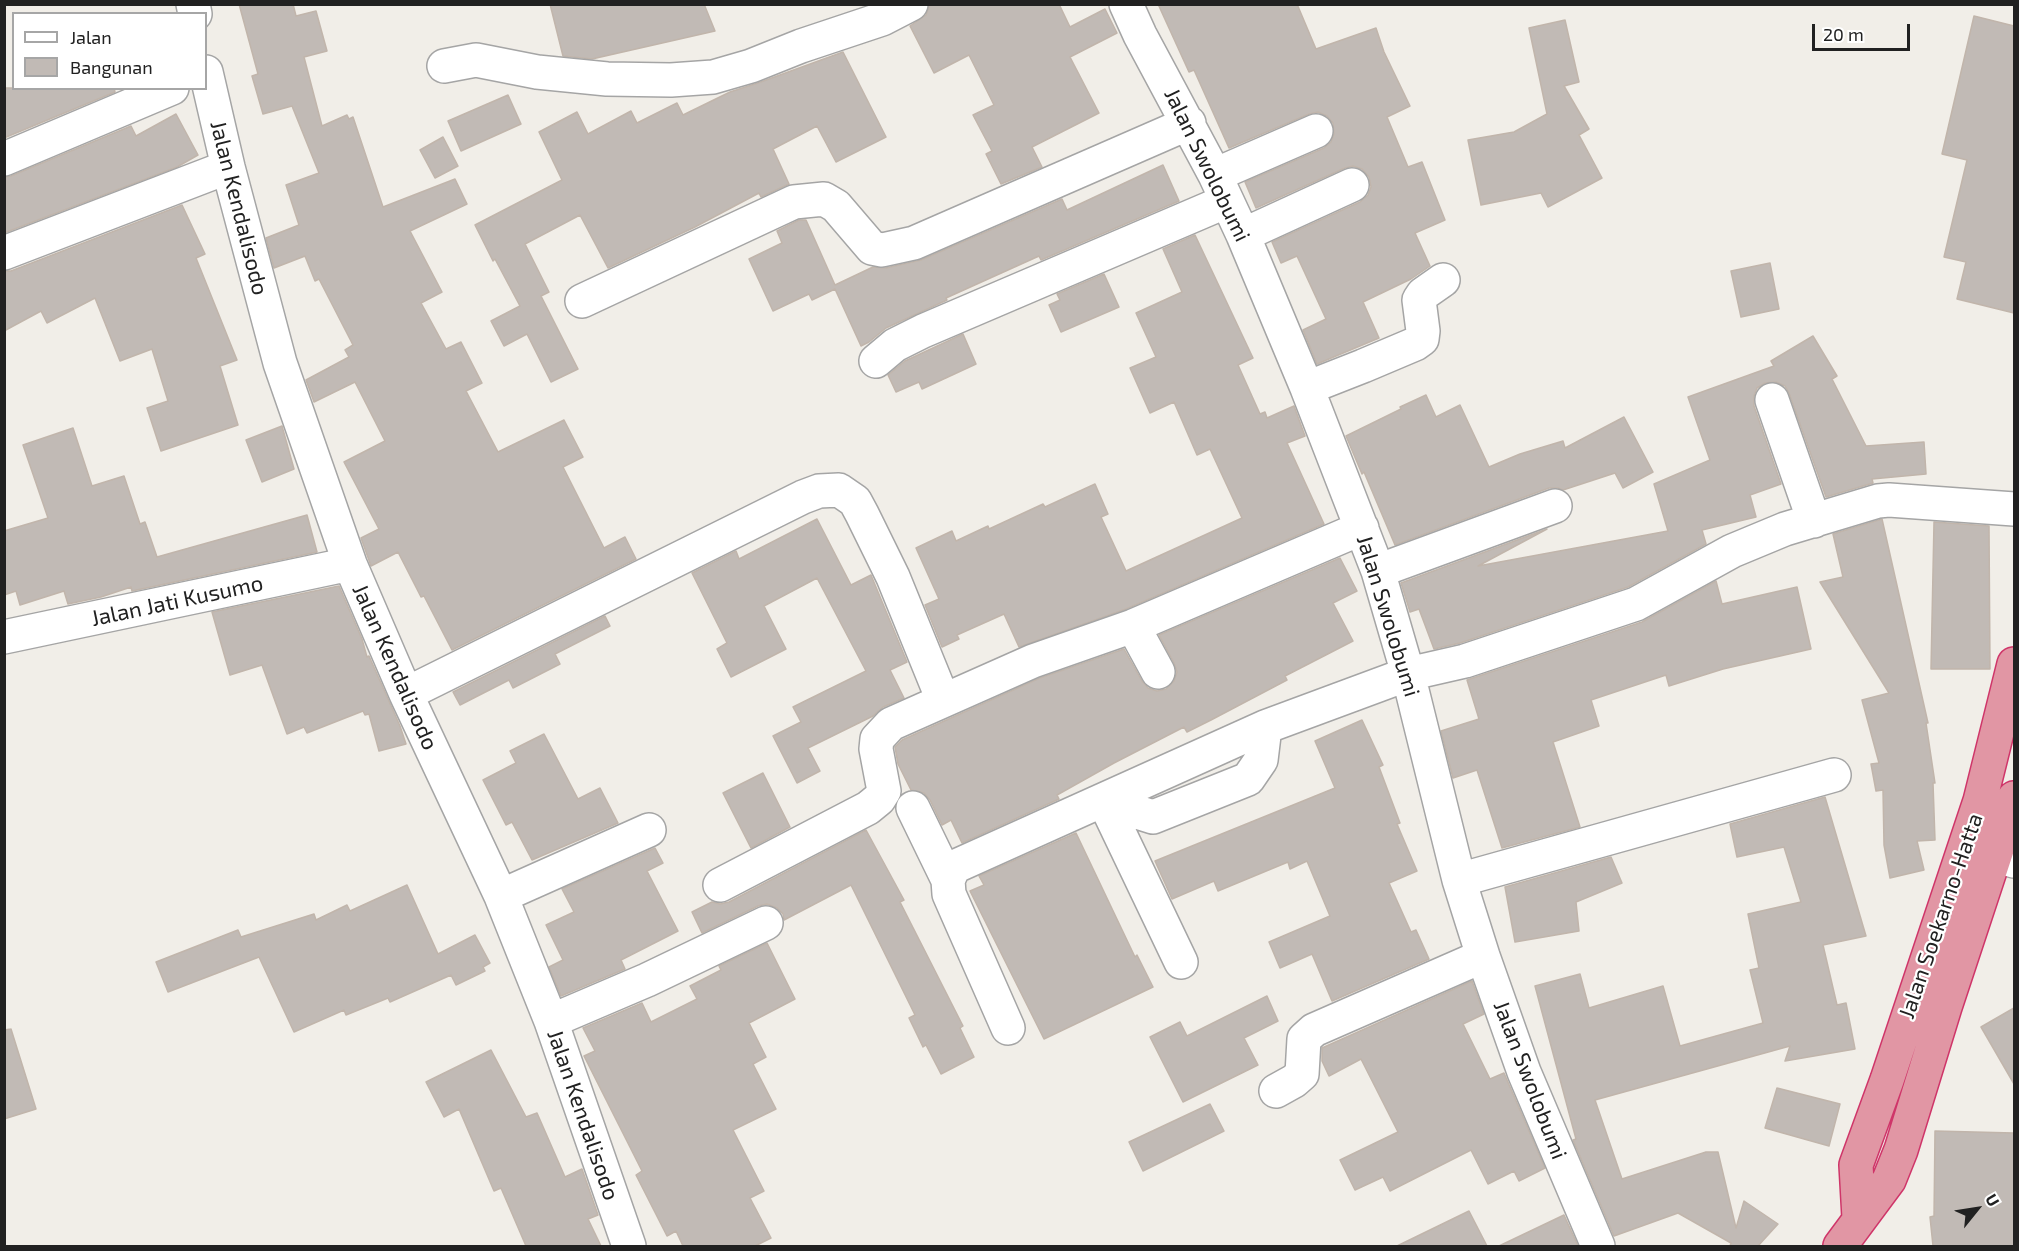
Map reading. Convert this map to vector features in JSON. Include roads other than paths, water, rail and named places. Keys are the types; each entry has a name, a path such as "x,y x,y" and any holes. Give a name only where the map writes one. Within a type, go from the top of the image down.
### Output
{"highway":[{"name":"Jalan Soekarno-Hatta","path":"1859,1218 1856,1165 1887,1080 1980,801 2014,664"},
{"name":"Jalan Soekarno-Hatta","path":"1840,1246 1888,1180 1901,1149 1945,1007 2006,859 2014,798"}],"street":[{"path":"444,66 476,60 537,72 607,79 671,80 713,77 751,66 801,46 882,19 912,4"},
{"name":"Jalan Swolobumi","path":"1126,4 1221,188 1307,388 1362,528 1378,571 1408,674 1459,880 1483,956 1524,1072 1598,1246"},
{"name":"Jalan Kendalisodo","path":"207,78 280,363 350,564 406,694 501,896 551,1021 629,1246"},
{"path":"4,159 167,90"},
{"path":"582,301 794,202 824,199 836,206 872,248 882,250 914,243 1189,123"},
{"path":"876,361 895,345 1221,188 1316,131"},
{"path":"4,253 228,167"},
{"path":"1242,235 1352,185"},
{"path":"1307,388 1364,366 1422,339 1419,300 1423,294 1443,280"},
{"path":"1772,400 1814,521"},
{"path":"406,694 803,497 819,491 839,490 855,501 862,514 893,577 943,700"},
{"path":"1112,797 1134,811 1153,817 1248,779 1261,760 1265,727 1408,674 1465,661 1636,604 1732,551 1785,529 1878,501 1889,500 2014,509"},
{"path":"1378,571 1555,506"},
{"path":"720,885 873,804 884,791 878,765 877,739 891,724 1033,661 1132,626 1362,528"},
{"name":"Jalan Jati Kusumo","path":"4,638 350,564"},
{"path":"1132,626 1158,672"},
{"path":"1459,880 1833,775"},
{"path":"948,880 954,867 1112,797"},
{"path":"1112,797 1181,962"},
{"path":"913,808 948,880 949,894 1008,1028"},
{"path":"501,896 649,830"},
{"path":"551,1021 647,980 766,923"},
{"path":"1276,1091 1302,1074 1304,1039 1314,1030 1483,956"}]}
